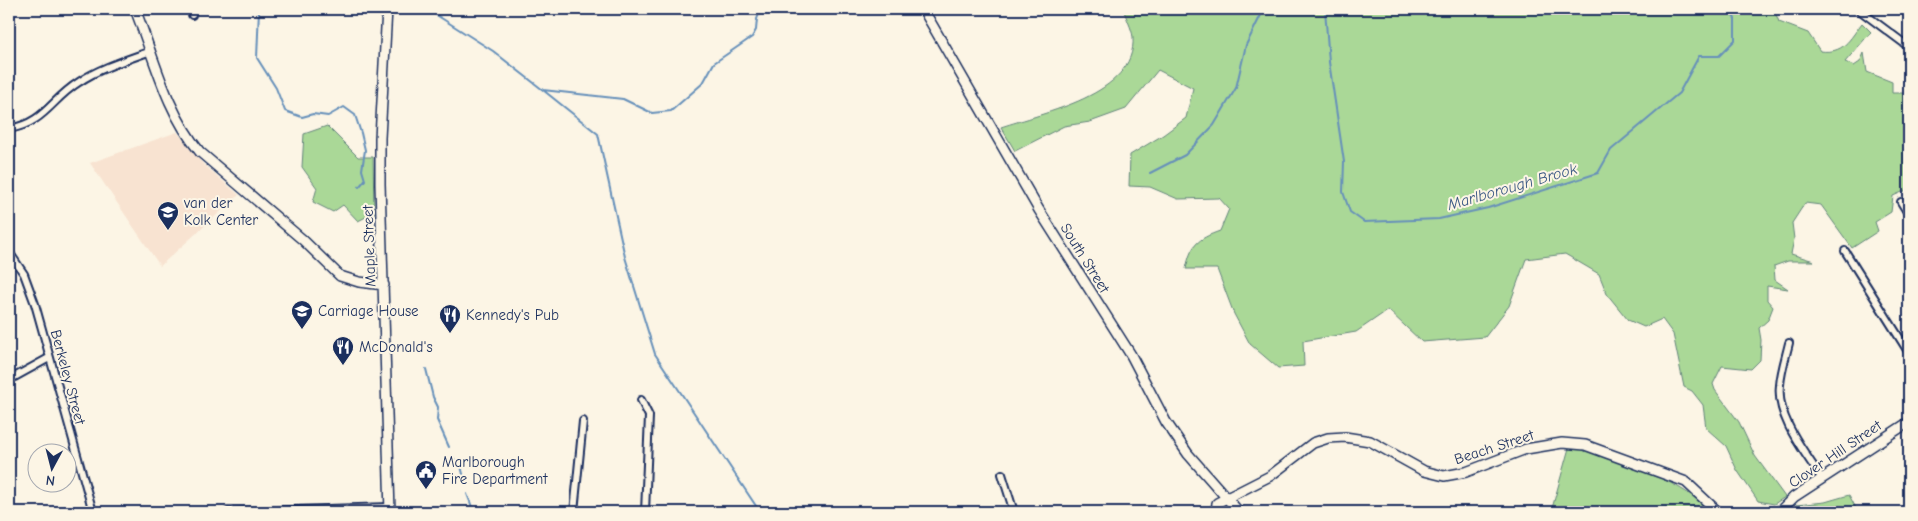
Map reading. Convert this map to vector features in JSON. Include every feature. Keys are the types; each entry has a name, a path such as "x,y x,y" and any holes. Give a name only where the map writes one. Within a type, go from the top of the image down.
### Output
{"street":[{"path":"135,9 174,112 189,138 200,152 303,240 340,276 359,282 384,285"},
{"name":"Maple Street","path":"387,9 380,138 390,510"},
{"name":"South Street","path":"923,9 1039,210 1133,359 1166,422 1188,454 1239,512"},
{"path":"1858,9 1909,47"},
{"path":"9,129 34,122 76,83 92,73 150,51"},
{"path":"1901,202 1909,215"},
{"path":"1846,251 1909,352"},
{"name":"Berkeley Street","path":"9,252 24,274 29,286 93,512"},
{"path":"1789,343 1780,386 1781,403 1796,437 1822,479"},
{"path":"9,380 49,358"},
{"path":"641,400 649,416 645,512"},
{"path":"574,512 583,422"},
{"name":"Clover Hill Street","path":"1779,512 1793,498 1909,422"},
{"name":"Beach Street","path":"1226,498 1270,476 1313,444 1328,438 1345,436 1370,441 1424,471 1444,476 1466,472 1526,449 1562,443 1585,445 1686,482 1718,512"},
{"path":"1002,474 1014,512"},
{"path":"1216,512 1217,502 1226,498"},
{"path":"9,504 11,512"},
{"path":"228,512 390,510"}],"shaded area":[{"name":"van der Kolk Center","path":"177,132 202,163 239,195 160,266 90,163"}],"green space":[{"path":"1123,9 1774,9 1779,22 1808,33 1820,51 1840,48 1862,23 1871,32 1845,62 1854,66 1860,62 1864,53 1867,72 1892,82 1892,93 1909,93 1909,189 1893,196 1891,212 1875,222 1878,231 1852,248 1821,205 1805,203 1792,223 1794,239 1791,254 1814,261 1788,261 1774,266 1775,280 1788,289 1767,286 1767,300 1773,307 1768,320 1759,328 1761,340 1760,360 1751,369 1722,366 1713,384 1715,390 1739,422 1755,456 1785,497 1774,504 1758,501 1737,470 1726,446 1706,428 1703,405 1692,391 1684,387 1673,334 1662,319 1644,327 1628,320 1607,294 1599,274 1565,254 1526,259 1509,306 1485,337 1422,342 1388,310 1356,332 1303,341 1304,366 1278,368 1250,344 1234,314 1217,269 1186,269 1190,254 1196,244 1200,240 1220,231 1229,209 1219,198 1178,199 1150,187 1129,186 1130,155 1163,135 1186,118 1193,88 1158,70 1126,109 1090,122 1064,126 1015,151 1001,127 1084,99 1104,87 1120,74 1130,57 1133,37"},
{"path":"327,126 358,157 373,157 374,213 358,221 343,205 333,212 313,202 317,188 302,167 304,134"},
{"path":"1569,448 1583,449 1596,453 1658,477 1691,495 1711,512 1551,512"},
{"path":"1849,495 1858,512 1788,512 1796,505 1825,502"}],"waterway":[{"path":"259,9 257,58 276,88 285,111 302,117 313,114 328,116 344,107 355,115 365,150 362,170 365,180 359,187"},
{"name":"Marlborough Brook","path":"427,9 493,51 543,90 623,99 652,113 671,111 703,83 714,63 752,37 756,30 757,19 761,9"},
{"path":"1150,173 1185,155 1214,125 1236,88 1246,45 1264,9"},
{"name":"Marlborough Brook","path":"1325,9 1329,62 1344,162 1343,192 1350,212 1364,222 1439,219 1488,208 1598,173 1611,150 1679,93 1699,56 1719,56 1735,40 1735,19 1730,9"},
{"path":"543,90 598,134 625,257 655,354 760,512"},
{"path":"426,369 433,397 438,407 437,420 449,447"},
{"path":"452,457 461,466 465,482"},
{"path":"467,494 474,512"}],"place":[{"name":"van der Kolk Center","path":"168,231"},
{"name":"Carriage House","path":"302,330"},
{"name":"Kennedy's Pub","path":"450,334"},
{"name":"McDonald's","path":"343,366"},
{"name":"Marlborough Fire Department","path":"426,490"}]}
